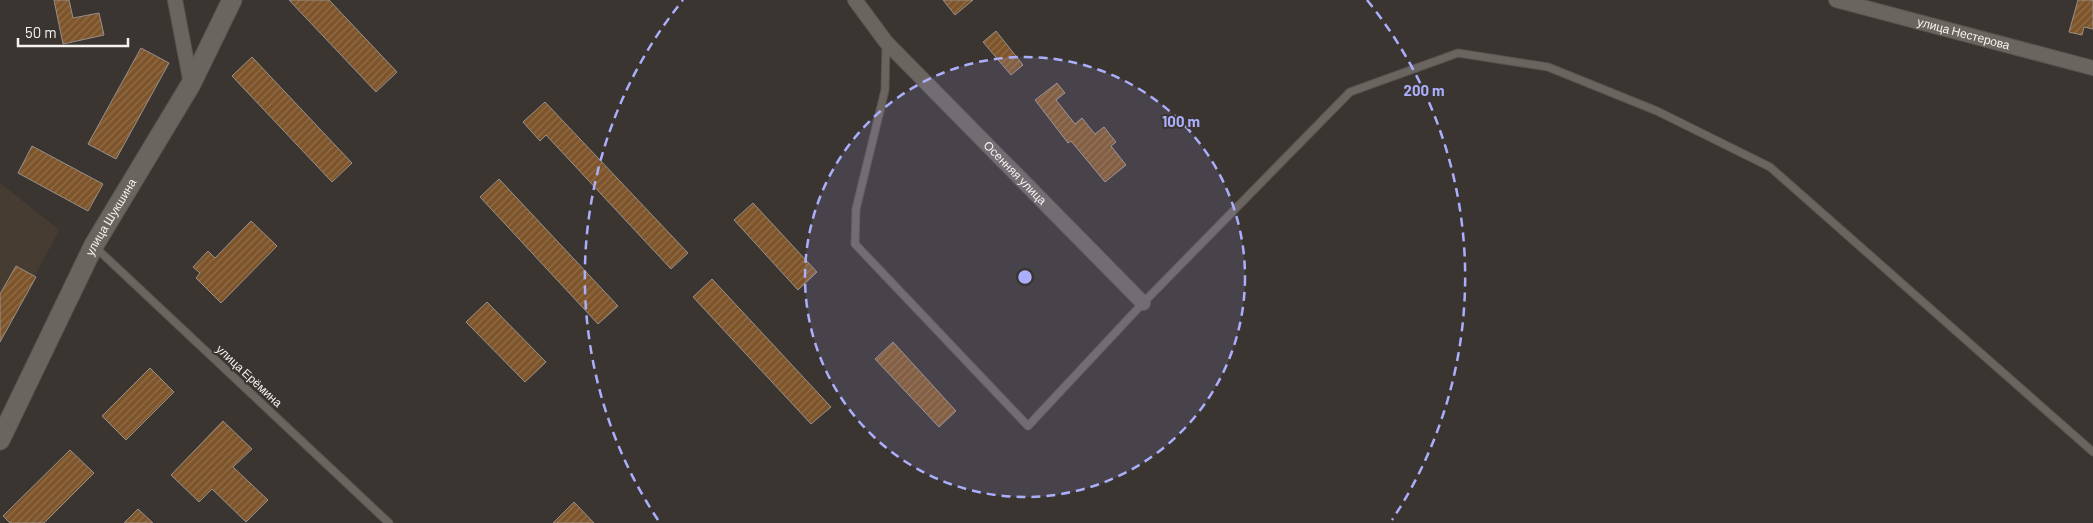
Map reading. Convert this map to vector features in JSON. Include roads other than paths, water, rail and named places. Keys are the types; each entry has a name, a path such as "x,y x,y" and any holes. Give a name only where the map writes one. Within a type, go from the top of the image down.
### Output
{"street":[{"path":"175,0 191,84"},
{"name":"улица Шукшина","path":"0,440 94,245 191,84 232,0"},
{"name":"Осенняя улица","path":"855,0 886,42 1143,303"},
{"name":"улица Нестерова","path":"1836,0 1854,2 2093,68"}],"lane":[{"path":"886,42 885,90 856,209 855,244 1028,426 1143,303 1350,92 1458,53 1548,67 1657,111 1770,168 2093,452"},
{"name":"улица Ерёмина","path":"94,245 389,523"}]}
